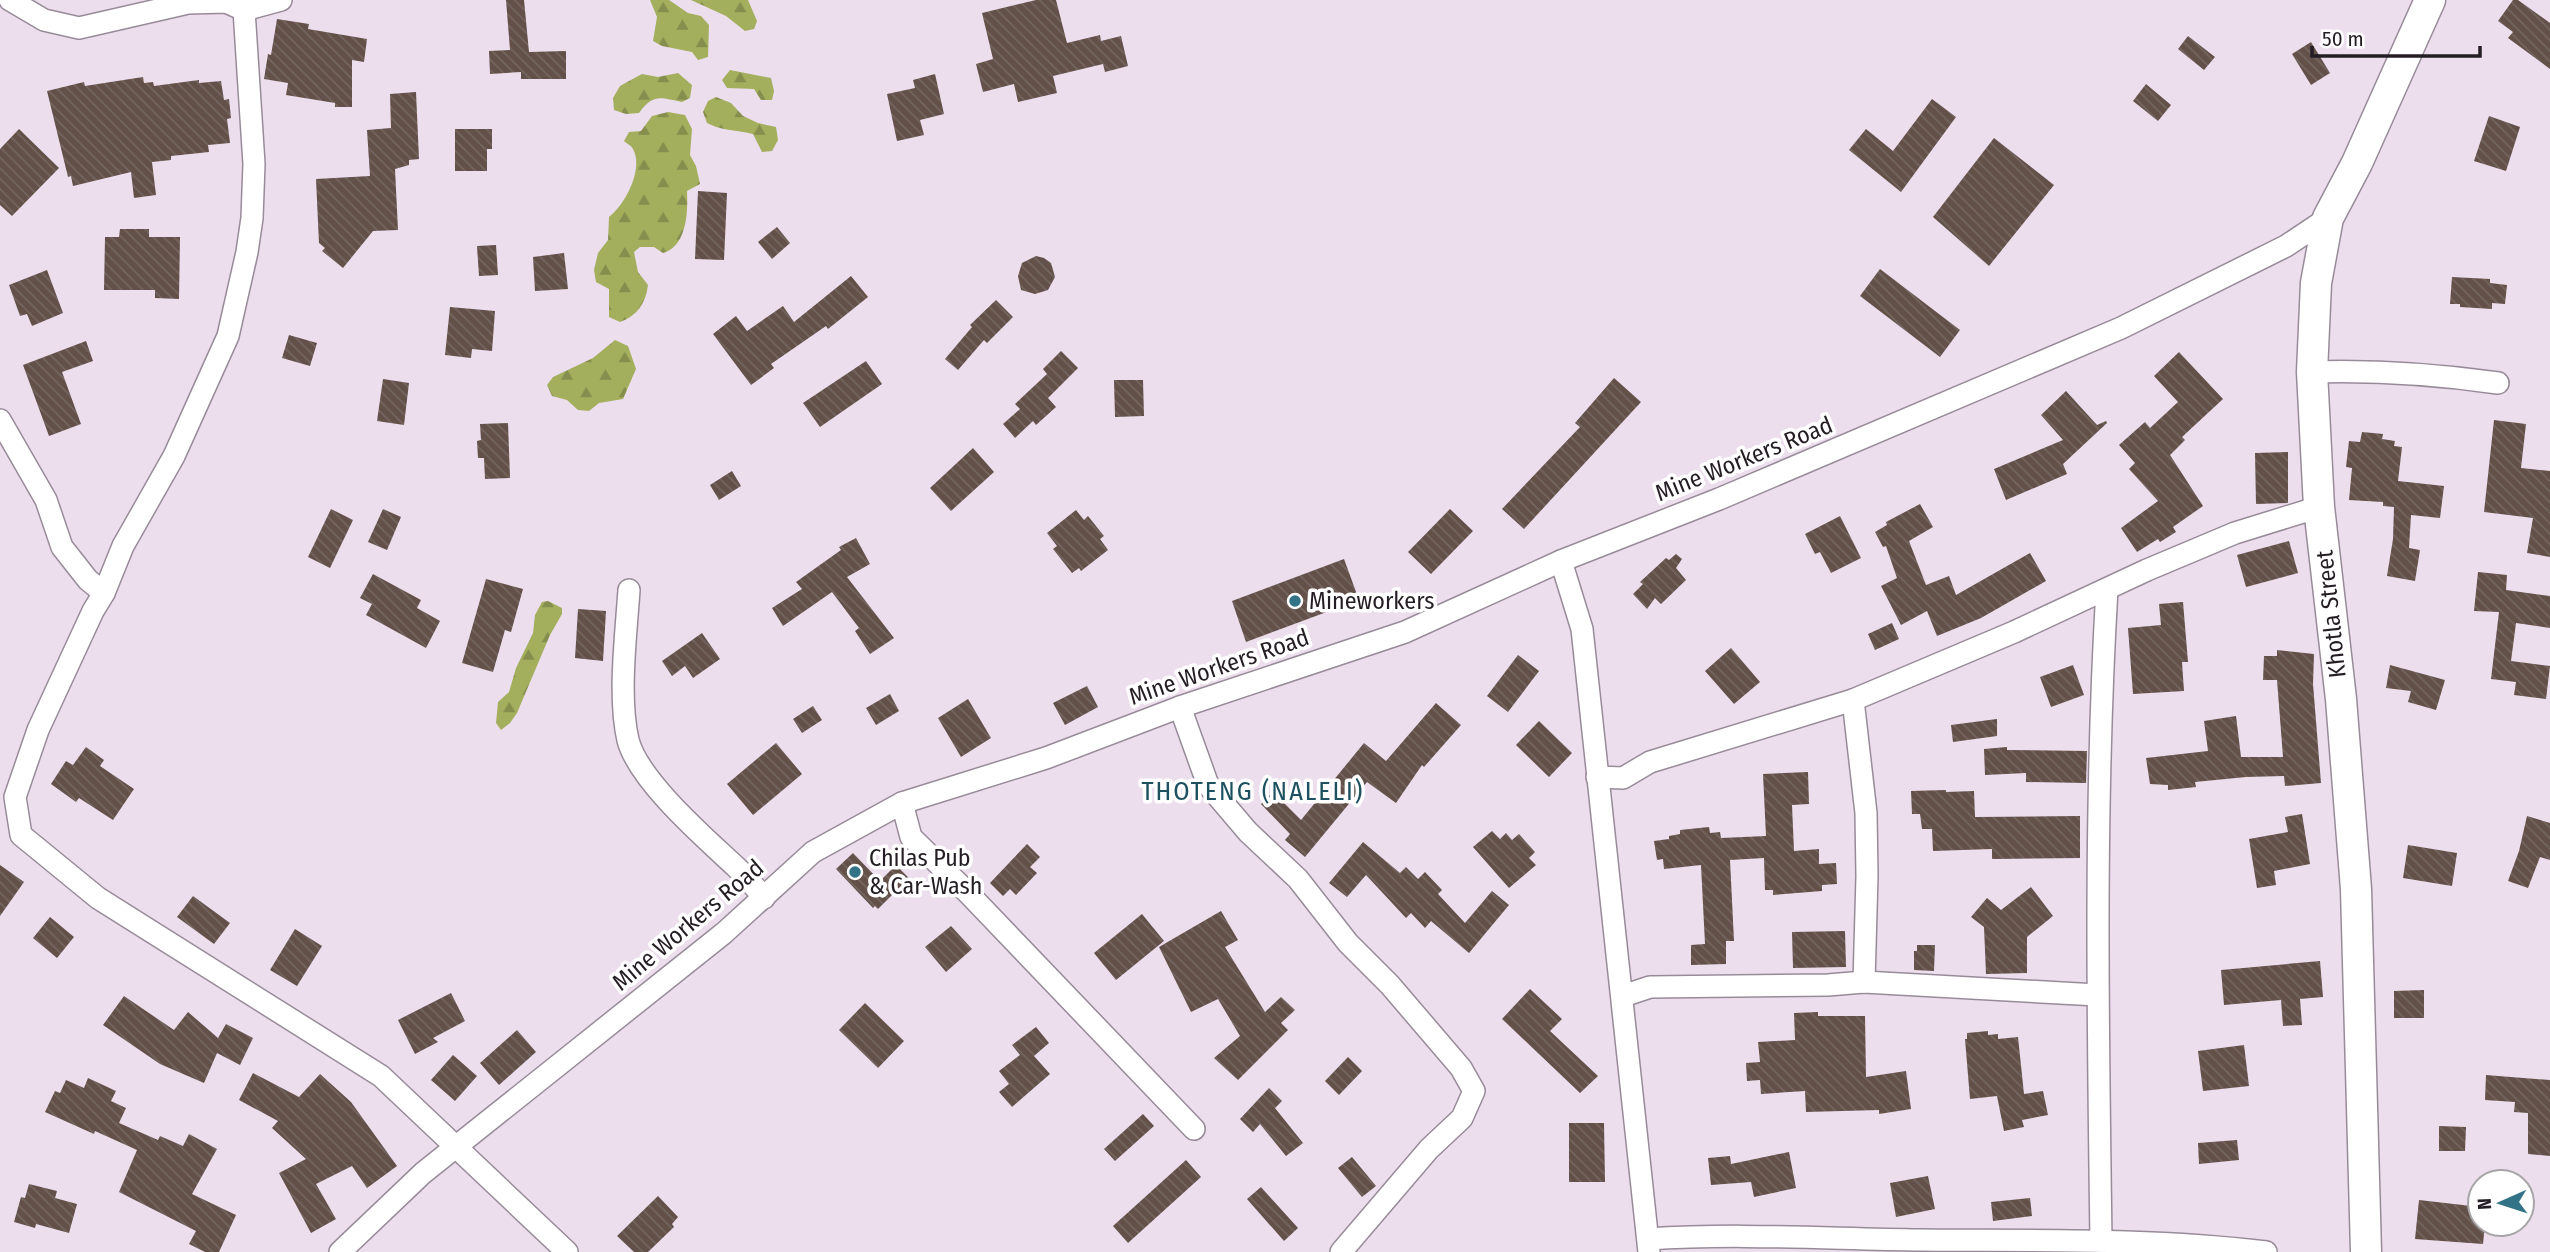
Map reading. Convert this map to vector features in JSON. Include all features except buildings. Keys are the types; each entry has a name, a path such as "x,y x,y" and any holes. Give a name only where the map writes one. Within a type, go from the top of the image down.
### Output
{"street":[{"path":"10,0 44,20 79,28 188,3 226,2 244,10 281,0"},
{"name":"Khotla Street","path":"2366,1252 2357,890 2341,699 2319,507 2312,372 2316,283 2328,218 2357,163 2421,3"},
{"path":"244,10 254,164 252,218 228,335 174,456 123,546 104,593 38,730 15,797 21,835 98,898 381,1076 567,1252"},
{"name":"Mine Workers Road","path":"340,1252 423,1173 724,933 813,852 902,803 1046,758 1180,707 1405,632 1562,561 1719,499 2121,328 2286,246 2328,218"},
{"path":"2312,372 2372,370 2432,374 2498,383"},
{"path":"0,420 46,500 62,547 88,580 104,593"},
{"path":"1597,777 1623,778 1650,762 1853,701 2235,533 2319,507"},
{"path":"1562,561 1582,629 1649,1246 1695,1236 1832,1240 2101,1241 2266,1252"},
{"path":"2101,1241 2097,995 2098,803 2107,589"},
{"path":"629,590 624,670 629,742 646,774 698,834 737,868 764,898"},
{"path":"1853,701 1866,813 1864,982"},
{"path":"1180,707 1208,785 1248,832 1298,879 1349,943 1390,985 1461,1068 1474,1091 1462,1118 1429,1149 1340,1252"},
{"path":"902,803 911,837 1194,1129"},
{"path":"1623,996 1650,987 1828,985 1864,982 2097,995"}],"green space":[{"path":"650,0 669,0 688,13 701,16 709,25 708,57 698,60 692,52 662,46 653,41 657,17"},
{"path":"691,0 748,0 757,21 754,29 745,31 726,16"},
{"path":"730,70 771,78 774,91 772,100 761,100 754,89 727,88 722,80"},
{"path":"678,73 692,85 690,98 682,102 658,98 649,102 639,113 626,114 614,110 613,98 620,86 642,74 658,77"},
{"path":"716,97 731,103 743,116 776,127 778,140 772,151 762,152 753,134 707,123 703,112 708,101"},
{"path":"668,112 685,115 692,129 690,155 700,184 687,191 686,218 677,243 663,253 654,247 640,247 634,252 638,272 648,285 647,292 636,312 620,322 609,317 609,289 596,282 594,270 598,253 608,240 609,217 627,195 634,176 636,157 632,148 624,141 629,132 641,131 652,116"},
{"path":"615,340 628,346 636,369 623,399 599,403 589,411 578,410 567,400 552,396 547,385 553,377 593,358"},
{"path":"548,601 562,608 562,614 550,635 517,713 501,730 496,723 498,702 509,692 516,668 533,633 535,615 542,602"}],"place":[{"name":"Mineworkers","path":"1295,601"},
{"name":"Chilas Pub & Car-Wash","path":"855,872"}],"district":[{"name":"THOTENG (NALELI)","path":"1253,791"}]}
